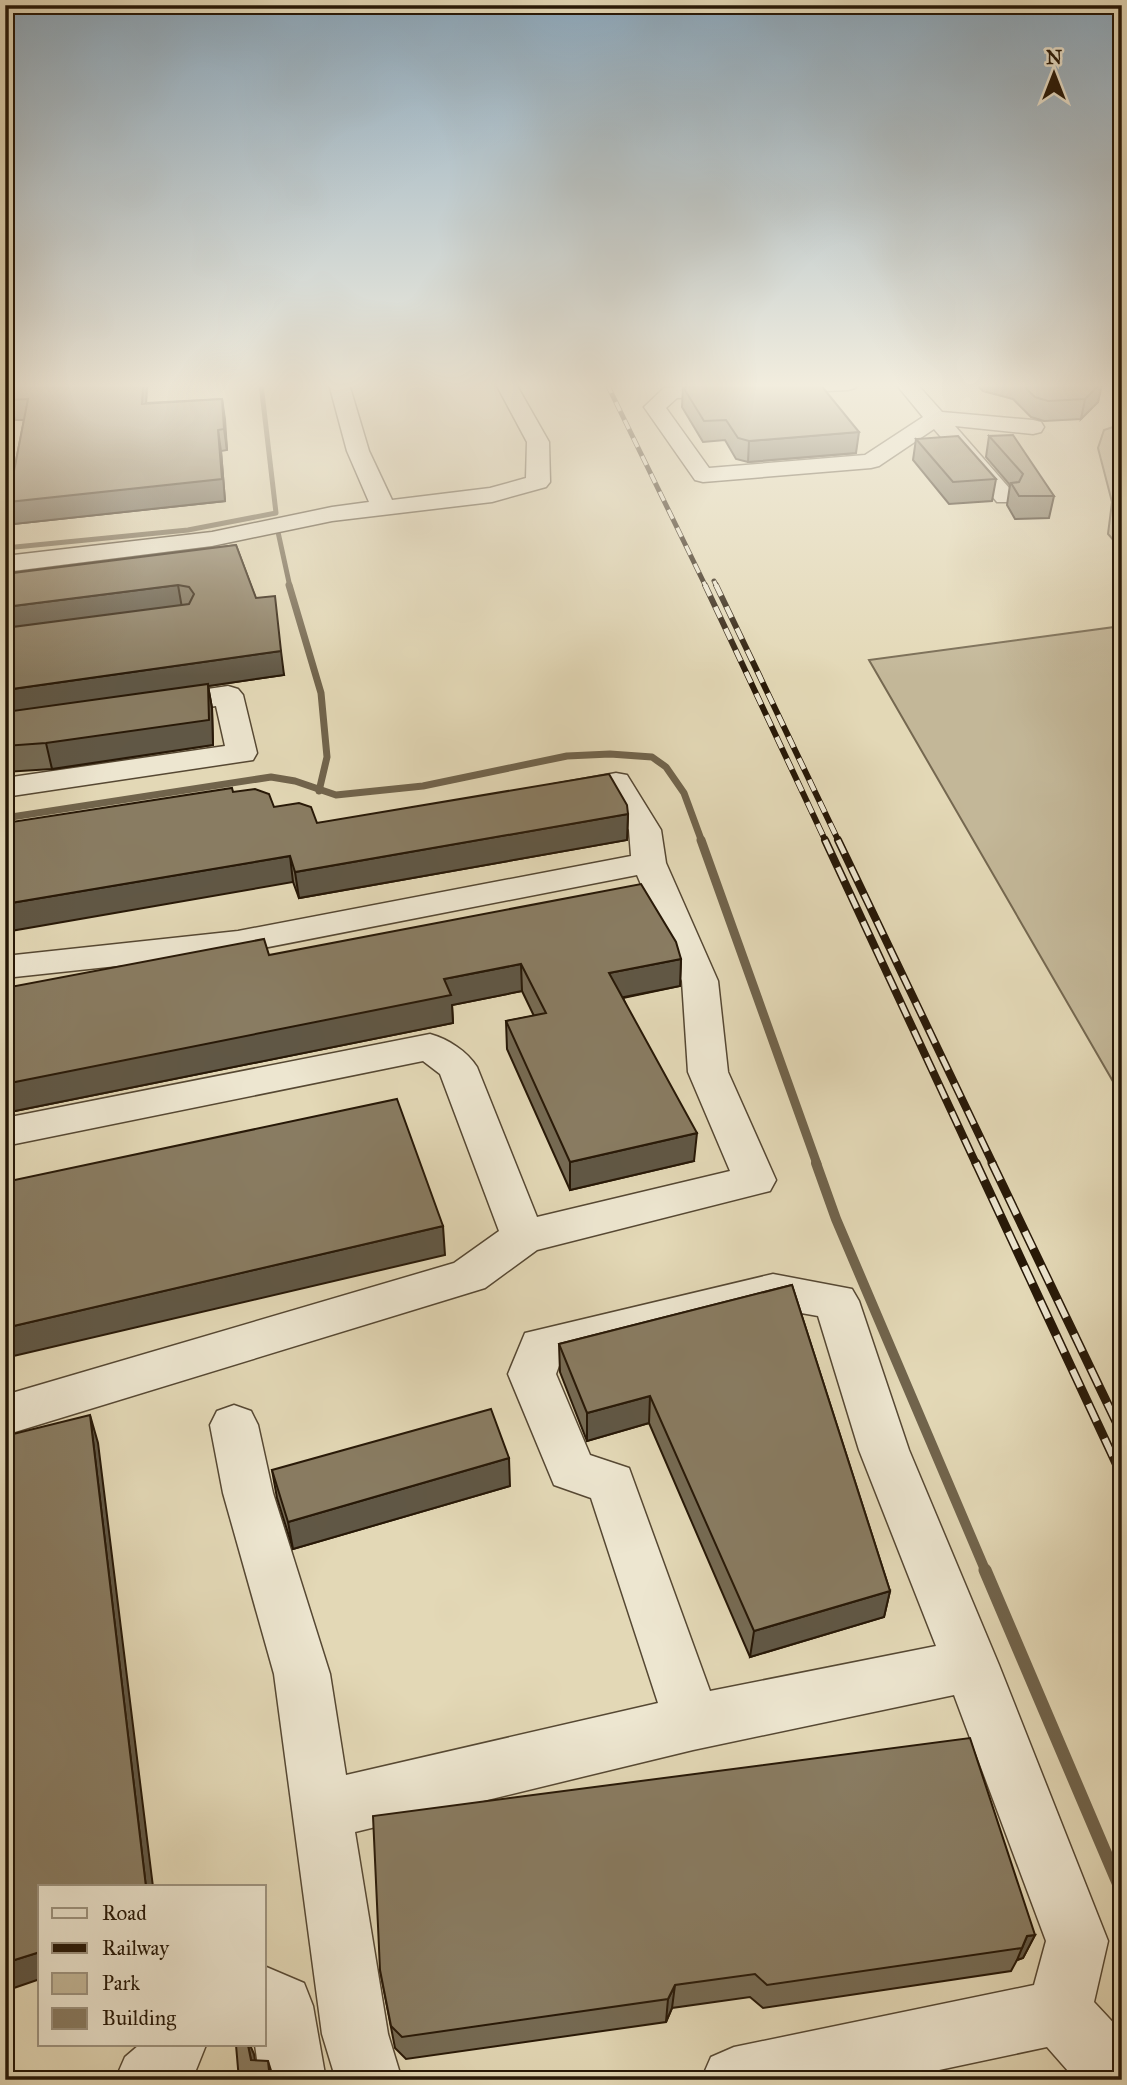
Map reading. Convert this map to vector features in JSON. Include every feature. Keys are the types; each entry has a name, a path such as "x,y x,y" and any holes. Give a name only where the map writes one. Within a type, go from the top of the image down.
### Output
{"street":[{"path":"372,481 384,508"},
{"path":"5,564 192,541 332,514 492,495 538,481"},
{"path":"991,481 1005,497"},
{"path":"166,569 199,564 201,561 192,541"},
{"path":"5,788 242,753 228,695 136,708"},
{"path":"5,1415 469,1276 523,1237 755,1180 708,1072 701,981 649,863 645,830 616,782 534,796"},
{"path":"5,967 238,942 649,863"},
{"path":"5,1132 429,1047 457,1067 523,1237"},
{"path":"693,1723 611,1483 572,1470 532,1374 542,1346 773,1291 836,1301 884,1450 971,1665 1077,1941 1059,2012"},
{"path":"234,1425 248,1493 302,1674 355,2034 369,2080"},
{"path":"322,1810 693,1723 971,1665"},
{"path":"266,1999 282,2006 293,2080"},
{"path":"734,2080 1059,2012"},
{"path":"1059,2012 1121,2080"},
{"path":"148,2080 164,2067 173,2046"}],"green space":[{"path":"1107,481 1122,481 1122,550 1108,534 1112,502"},
{"path":"1122,626 1122,1097 869,660"}],"building":[{"path":"12,481 201,481 8,502"},
{"path":"1044,481 1054,496 1019,496 1011,483"},
{"path":"236,545 256,598 275,596 281,651 5,690 5,628 189,604 194,594 189,587 178,585 5,607 5,574"},
{"path":"208,684 209,720 46,743 5,746 5,712"},
{"path":"609,774 627,805 628,814 295,872 290,856 5,904 5,823 232,788 233,792 255,789 269,794 274,807 299,803 311,807 317,823"},
{"path":"641,884 676,942 681,959 609,973 697,1133 570,1162 506,1021 546,1013 521,964 444,979 451,995 5,1084 5,988 264,939 269,955"},
{"path":"397,1099 443,1226 5,1328 5,1182"},
{"path":"792,1285 890,1591 754,1631 650,1396 587,1413 559,1344"},
{"path":"491,1409 509,1458 288,1522 272,1470"},
{"path":"90,1415 146,1885 38,1885 38,1953 5,1963 5,1436"},
{"path":"970,1738 1035,1935 1027,1936 1022,1948 767,1985 755,1974 675,1985 668,1999 402,2037 391,2026 380,1970 373,1816"},
{"path":"236,2046 248,2046 251,2060 268,2061 270,2080 239,2080"}],"waterway":[{"path":"5,548 188,530 276,513 272,481"},
{"path":"278,532 290,587"},
{"path":"289,585 321,693 327,757 319,789"},
{"path":"319,789 336,795 423,786 567,756 610,754 652,757 666,767 684,793 702,842"},
{"path":"5,818 271,777 319,789"},
{"path":"701,840 817,1164"},
{"path":"816,1163 836,1219 986,1572"},
{"path":"985,1570 1122,1892"}],"railway":[{"path":"654,481 706,587"},
{"path":"714,581 716,585"},
{"path":"705,585 826,842"},
{"path":"716,585 839,842"},
{"path":"825,840 976,1164"},
{"path":"838,840 993,1164"},
{"path":"976,1163 1122,1476"},
{"path":"992,1163 1122,1434"}]}
